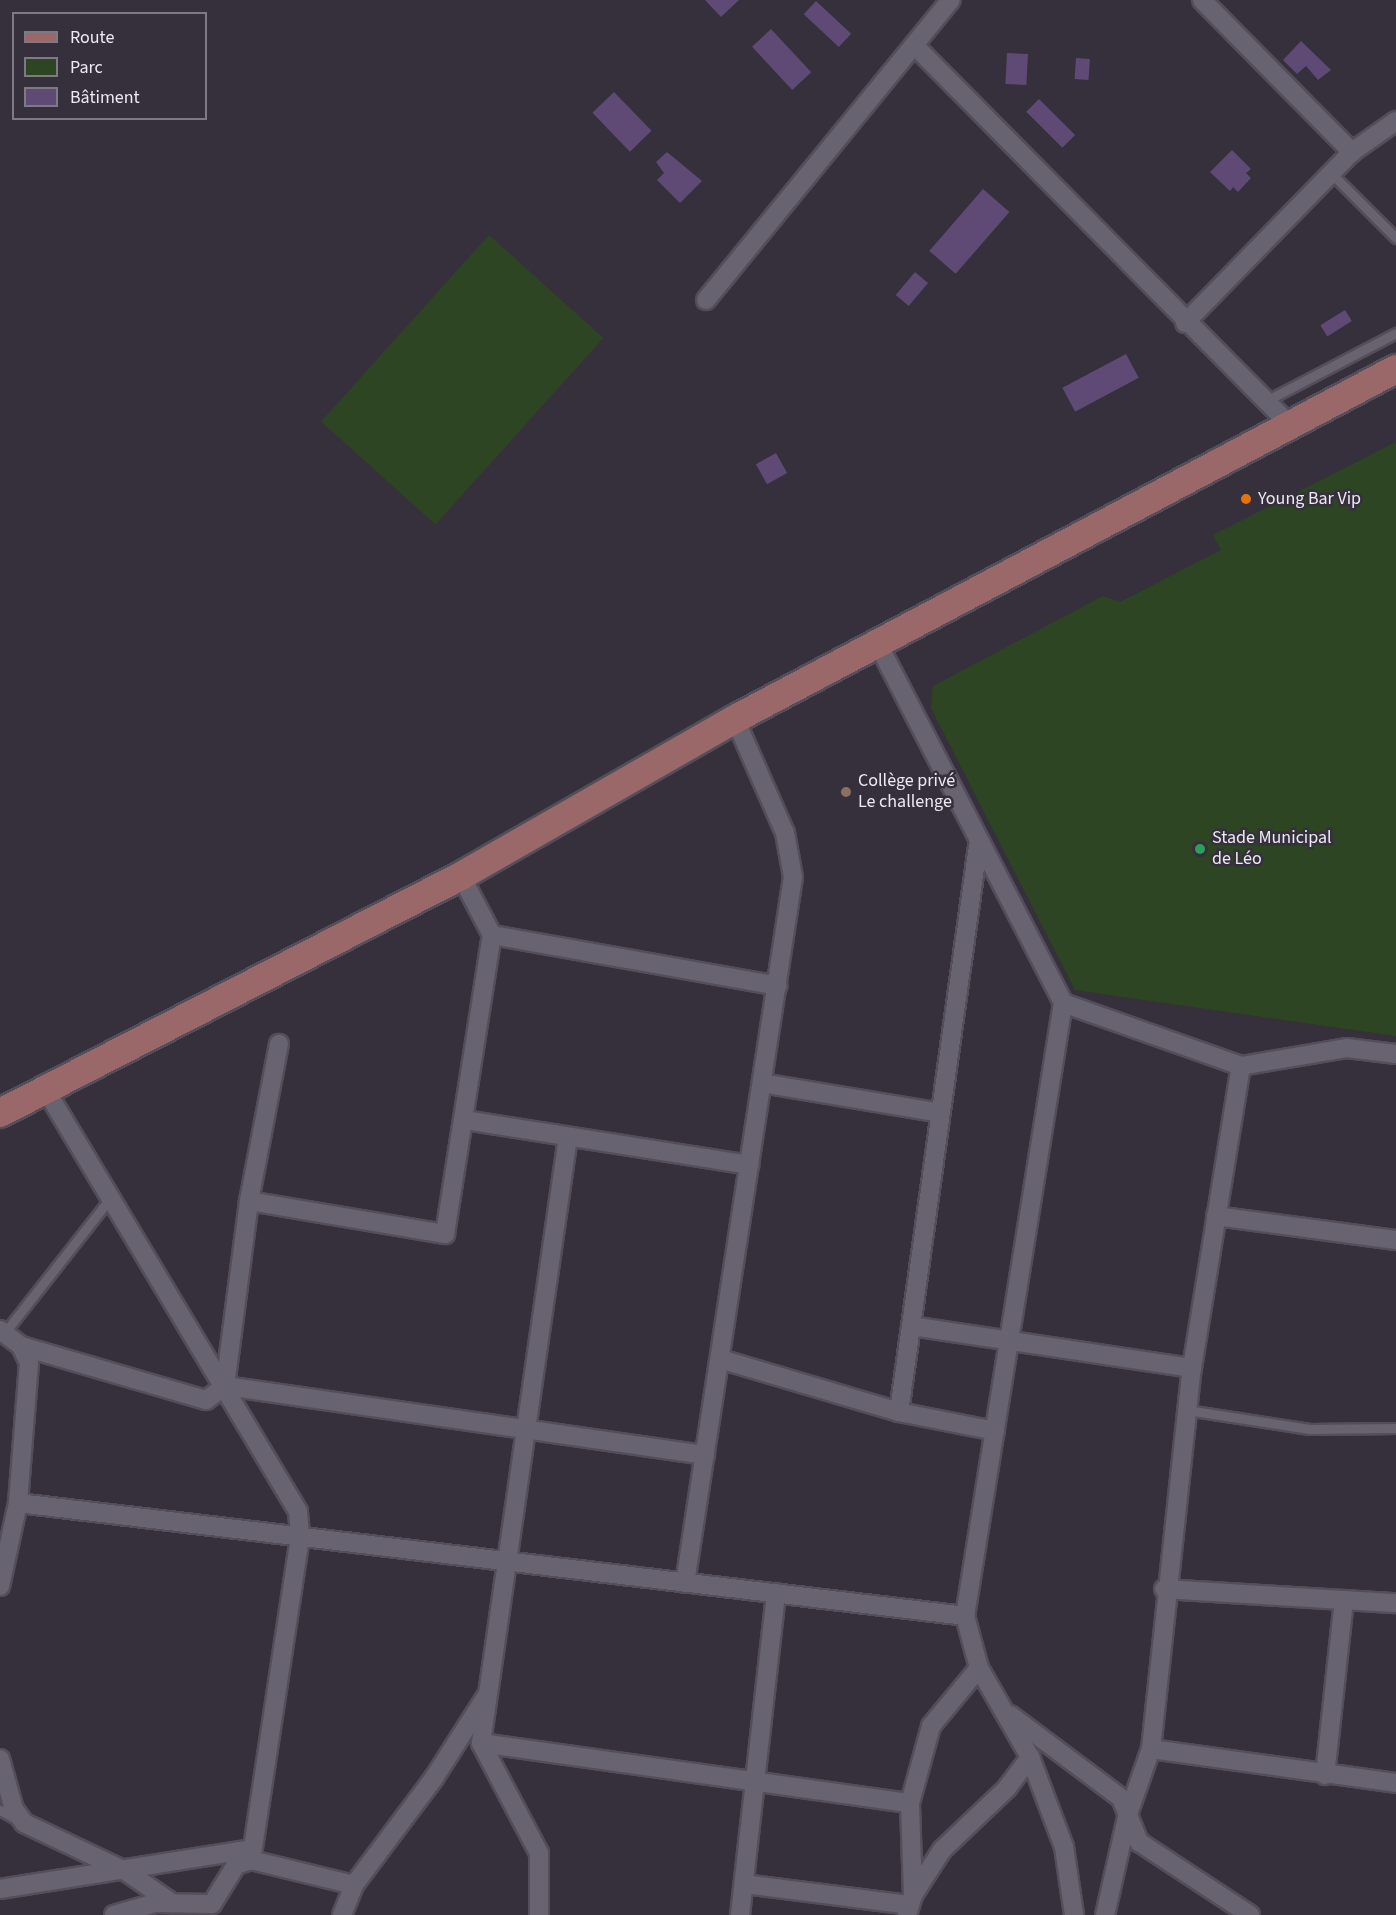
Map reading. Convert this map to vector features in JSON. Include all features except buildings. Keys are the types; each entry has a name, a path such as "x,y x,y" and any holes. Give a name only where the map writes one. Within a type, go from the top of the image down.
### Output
{"main road":[{"path":"0,1113 44,1088 461,876 735,719 1396,369"}],"street":[{"path":"706,300 951,0"},
{"path":"1202,0 1352,152"},
{"path":"914,45 1185,323 1291,426"},
{"path":"1185,323 1352,152 1396,121"},
{"path":"878,644 978,846 1063,1003 965,1616 979,1668 1030,1757 1064,1847 1074,1915"},
{"path":"686,1582 794,877 785,833 735,719"},
{"path":"899,1412 978,846"},
{"path":"249,1201 445,1234 465,1120 492,935 461,876"},
{"path":"492,935 777,986"},
{"path":"1063,1003 1242,1066 1347,1048 1396,1054"},
{"path":"225,1386 249,1201 279,1044"},
{"path":"1104,1915 1127,1817 1150,1749 1164,1589 1192,1368 1242,1066"},
{"path":"762,1083 940,1113"},
{"path":"44,1088 288,1490 300,1537 252,1854 236,1865 212,1904 184,1911 155,1903 114,1915"},
{"path":"465,1120 749,1165"},
{"path":"539,1915 539,1852 481,1743 568,1137"},
{"path":"1216,1216 1396,1240"},
{"path":"911,1326 1010,1337 1192,1368"},
{"path":"3,1331 21,1346 206,1400 225,1386 705,1455"},
{"path":"0,1586 18,1503 29,1363 21,1346"},
{"path":"720,1359 899,1412 994,1431"},
{"path":"18,1503 965,1616"},
{"path":"1164,1589 1396,1603"},
{"path":"740,1915 776,1593"},
{"path":"1325,1775 1344,1600"},
{"path":"910,1905 910,1803 931,1726 979,1668"},
{"path":"342,1915 354,1885 434,1778 489,1693"},
{"path":"1000,1706 1120,1798 1139,1842 1250,1915"},
{"path":"481,1743 756,1778 910,1803"},
{"path":"1150,1749 1396,1783"},
{"path":"910,1905 942,1850 1007,1788 1030,1757"},
{"path":"0,1759 14,1809 24,1823 127,1872 184,1911"},
{"path":"0,1889 252,1854 354,1885"},
{"path":"744,1884 910,1905"}],"lane":[{"path":"1332,173 1396,238"},
{"path":"1266,401 1396,333"},
{"path":"3,1331 111,1197"},
{"path":"1187,1410 1311,1429 1396,1428"},
{"path":"0,1810 24,1823"}],"green space":[{"path":"489,235 603,338 435,525 321,422"},
{"name":"Stade Municipal de Léo","path":"1396,442 1396,1036 1075,990 931,708 933,686 1103,596 1120,602 1221,550 1213,535"}],"place":[{"name":"Young Bar Vip","path":"1246,499"},
{"name":"Collège privé Le challenge","path":"846,792"},
{"name":"Stade Municipal de Léo","path":"1200,849"}]}
